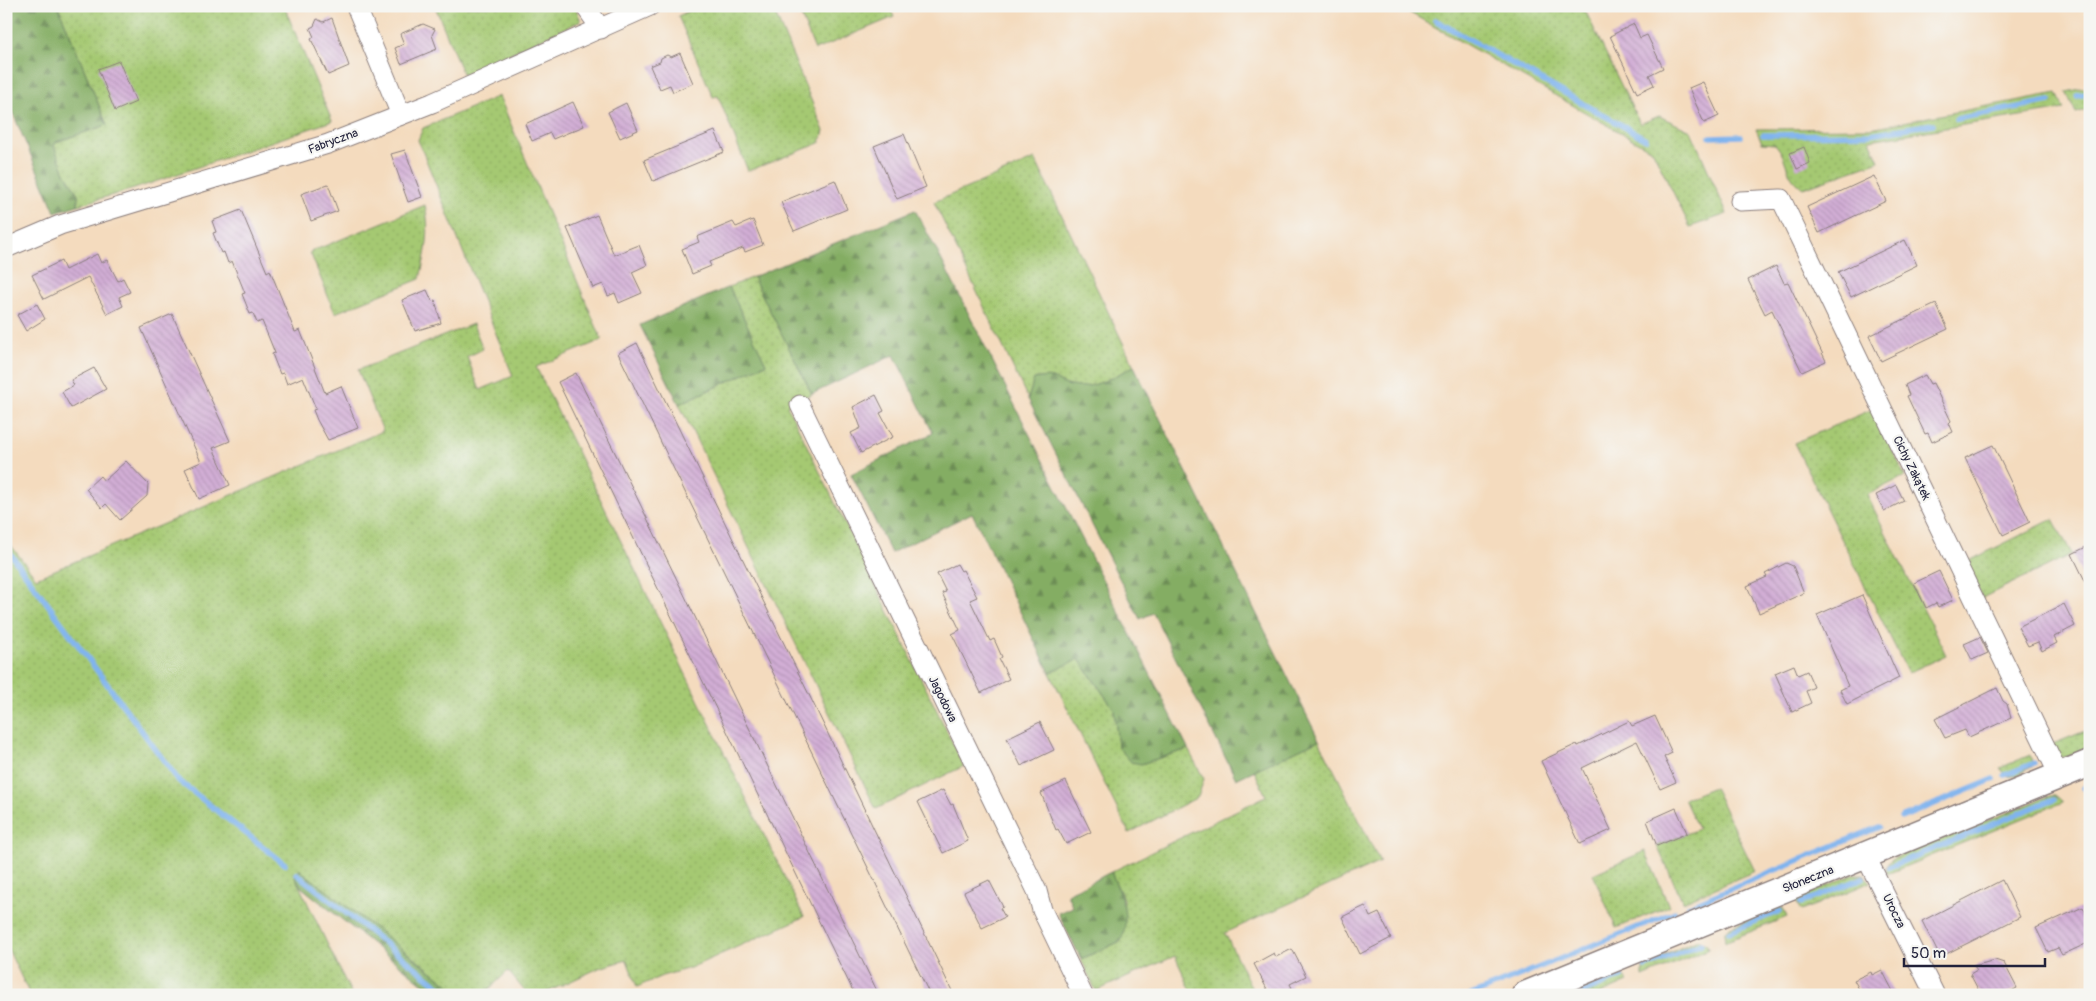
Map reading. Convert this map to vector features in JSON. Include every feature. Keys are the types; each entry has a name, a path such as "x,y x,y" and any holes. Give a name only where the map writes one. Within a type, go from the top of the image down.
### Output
{"main road":[{"name":"Słoneczna","path":"1526,995 2090,763"}],"street":[{"path":"356,6 401,116"},
{"path":"585,6 601,29"},
{"name":"Fabryczna","path":"6,248 60,225 328,144 401,116 650,6"},
{"name":"Cichy Zakątek","path":"1740,201 1781,199 2059,775"},
{"name":"Jagodowa","path":"800,405 1037,891 1042,910 1082,995"},
{"name":"Urocza","path":"1865,855 1935,995"}],"green space":[{"path":"6,6 58,6 107,125 56,142 54,146 65,173 78,194 78,205 55,212 6,97"},
{"path":"58,6 284,6 332,121 134,189 78,205 78,194 65,173 54,146 56,142 107,125"},
{"path":"435,6 575,6 581,21 463,75"},
{"path":"700,6 772,6 824,131 820,143 748,171 718,96 713,97 678,16"},
{"path":"797,6 889,6 894,17 815,50"},
{"path":"1398,6 1583,6 1640,124 1659,116 1691,131 1727,214 1690,227 1653,151"},
{"path":"2090,87 2090,109 2076,113 2066,92"},
{"path":"2057,93 2064,109 1870,140 1879,161 1803,188 1792,177 1775,144 1762,143 1756,129 1871,128"},
{"path":"499,96 602,340 536,367 804,917 690,968 662,976 637,987 627,960 599,968 541,995 528,995 508,971 483,995 462,995 300,870 295,877 352,995 30,995 6,945 6,539 36,578 383,431 358,370 473,324 483,349 467,357 480,390 513,376 418,140 423,128"},
{"path":"1035,159 1134,366 1104,381 1087,386 1071,386 1048,377 1034,379 1028,399 934,202"},
{"path":"425,205 428,234 420,279 335,313 310,252"},
{"path":"915,210 1188,749 1141,764 1131,762 1118,747 1114,709 1079,659 1050,673 972,513 891,553 851,474 933,433 894,355 812,394 753,277"},
{"path":"753,277 812,394 787,405 964,766 876,809 679,404 766,364 729,287"},
{"path":"729,287 766,364 679,404 640,325"},
{"path":"1134,366 1319,740 1236,779 1153,613 1140,619 1028,399 1034,379 1048,377 1071,386 1087,386 1104,381"},
{"path":"1873,409 1905,476 1867,495 1946,655 1908,673 1794,443"},
{"path":"2053,519 2072,554 1982,598 1965,563"},
{"path":"1078,658 1114,709 1118,747 1141,764 1188,749 1204,779 1198,797 1129,833 1050,673"},
{"path":"2090,729 2090,746 2068,757 2057,757 2053,744"},
{"path":"1319,740 1380,862 1225,933 1255,995 1193,995 1175,956 1096,991 1081,959 1121,941 1124,901 1111,872 1266,796 1254,770"},
{"path":"2030,755 2033,766 2018,775 2008,777 2000,768"},
{"path":"1714,787 1755,871 1683,902 1657,846 1698,829 1684,799"},
{"path":"2055,795 2063,802 1887,874 1886,866 1892,859"},
{"path":"1645,851 1669,906 1616,928 1593,874"},
{"path":"300,869 462,995 437,995 301,887 295,877"},
{"path":"1111,872 1124,906 1125,923 1121,941 1081,959 1058,913 1073,907 1067,894"},
{"path":"1852,875 1864,875 1871,882 1801,911 1796,901 1798,898"},
{"path":"1779,907 1783,908 1787,917 1725,942 1724,932 1728,928"},
{"path":"1698,940 1706,944 1709,949 1643,977 1643,965"},
{"path":"1621,974 1628,982 1598,995 1565,995"}],"building":[{"path":"332,18 349,66 328,75 311,39 314,37 310,28 314,26 317,19 323,22"},
{"path":"423,24 435,29 432,35 437,49 401,64 395,48 404,44 400,34"},
{"path":"1634,24 1640,38 1647,35 1663,68 1649,75 1654,85 1637,93 1610,36"},
{"path":"680,53 693,83 673,92 670,85 660,89 650,66 660,62 661,58 667,55 671,57"},
{"path":"119,61 136,102 115,111 98,69"},
{"path":"1703,82 1719,116 1704,123 1689,88"},
{"path":"573,102 584,126 553,139 550,133 532,141 525,124"},
{"path":"626,103 638,130 620,138 608,112"},
{"path":"715,131 724,152 653,181 644,160"},
{"path":"904,134 926,187 897,199 874,146"},
{"path":"1804,147 1810,163 1797,169 1790,153"},
{"path":"405,150 422,197 408,202 391,154"},
{"path":"1874,176 1886,201 1819,233 1807,207"},
{"path":"835,180 847,209 794,231 781,202"},
{"path":"328,184 338,211 311,221 301,194"},
{"path":"241,210 267,272 270,270 295,332 300,330 325,393 341,386 358,428 328,440 313,410 316,409 303,377 287,384 283,373 280,374 272,354 275,353 262,321 257,323 253,313 250,314 242,294 245,293 232,261 228,263 224,252 221,253 213,233 216,232 212,221"},
{"path":"597,215 614,255 639,245 647,265 632,272 642,293 619,303 615,293 608,296 603,284 593,288 567,228"},
{"path":"753,220 763,245 745,252 743,248 709,262 711,266 692,274 682,249 699,242 697,237 733,222 736,227"},
{"path":"1905,240 1917,265 1851,297 1838,272"},
{"path":"97,254 101,263 107,260 118,281 123,278 130,292 119,297 123,306 107,314 88,277 44,299 32,275 61,261 65,270"},
{"path":"1776,266 1784,283 1788,282 1826,361 1802,372 1772,310 1765,314 1748,280"},
{"path":"427,290 432,301 435,300 441,323 415,331 402,300"},
{"path":"37,304 45,319 26,331 17,315"},
{"path":"1936,304 1948,329 1881,361 1869,336"},
{"path":"172,314 230,441 213,448 230,485 199,499 185,469 201,462 141,328"},
{"path":"637,343 954,995 930,995 685,492 618,353"},
{"path":"94,368 106,389 71,408 62,392 74,385 71,380"},
{"path":"576,373 879,995 855,995 828,940 558,382"},
{"path":"1925,375 1930,384 1933,383 1951,421 1949,423 1953,432 1932,442 1928,433 1925,434 1907,396 1909,395 1905,385"},
{"path":"876,395 884,411 880,413 893,437 861,453 851,433 861,428 853,407"},
{"path":"1993,445 2030,522 2003,535 1965,458"},
{"path":"126,461 148,484 147,496 120,520 106,504 102,508 86,489 100,476 104,481"},
{"path":"1896,485 1904,501 1884,511 1876,495"},
{"path":"2090,545 2090,591 2072,554"},
{"path":"1786,563 1793,566 1804,593 1759,613 1747,586 1767,577 1765,574"},
{"path":"957,564 961,571 963,570 977,597 970,600 990,641 994,639 1002,657 999,659 1009,679 981,693 952,634 960,630 942,593 946,592 937,574"},
{"path":"1939,571 1953,600 1938,607 1936,603 1926,608 1914,583"},
{"path":"1862,595 1899,678 1847,704 1840,690 1848,686 1817,615"},
{"path":"2064,604 2075,626 2054,637 2057,643 2042,651 2038,642 2028,646 2018,627"},
{"path":"1980,637 1988,653 1972,660 1964,644"},
{"path":"1794,665 1798,675 1807,671 1814,687 1806,691 1811,703 1792,712 1775,673"},
{"path":"1997,688 2003,701 2007,704 2011,718 1969,737 1965,730 1945,738 1935,719"},
{"path":"1655,716 1672,753 1664,757 1676,782 1660,789 1637,741 1582,768 1611,830 1580,844 1541,761 1577,744 1578,746 1629,721 1632,726"},
{"path":"1040,722 1054,750 1021,766 1007,738"},
{"path":"1066,781 1091,832 1066,844 1058,829 1056,830 1041,793"},
{"path":"943,790 951,805 953,804 968,841 943,853 918,802"},
{"path":"1676,808 1687,833 1657,846 1647,821"},
{"path":"989,880 1003,907 1000,908 1005,917 982,928 964,892"},
{"path":"2002,880 2020,917 1940,957 1922,921"},
{"path":"1365,906 1370,917 1379,913 1391,938 1360,954 1342,917"},
{"path":"2083,907 2090,921 2090,942 2062,955 2058,948 2048,952 2036,928"},
{"path":"1292,949 1306,976 1290,984 1292,988 1278,995 1270,995 1254,964 1274,953 1276,957"},
{"path":"1995,960 2004,963 2017,988 2004,995 1981,995 1970,974 1977,970 1974,966"},
{"path":"1882,970 1895,995 1862,995 1854,980 1871,972 1872,975"}],"waterway":[{"path":"1408,6 1415,10"},
{"path":"1435,20 1646,139"},
{"path":"2077,96 2090,93"},
{"path":"1956,119 2050,101"},
{"path":"1763,135 1870,134 1933,124"},
{"path":"1710,137 1741,136"},
{"path":"6,548 179,781 285,864"},
{"path":"2005,775 2034,763"},
{"path":"1901,818 1994,779"},
{"path":"2083,788 2090,785"},
{"path":"1889,867 2054,799"},
{"path":"1689,906 1879,827"},
{"path":"297,874 450,995"},
{"path":"1801,903 1863,878"},
{"path":"1729,932 1780,911"},
{"path":"1471,995 1675,912"},
{"path":"1645,967 1701,944"},
{"path":"1577,995 1621,977"}]}
